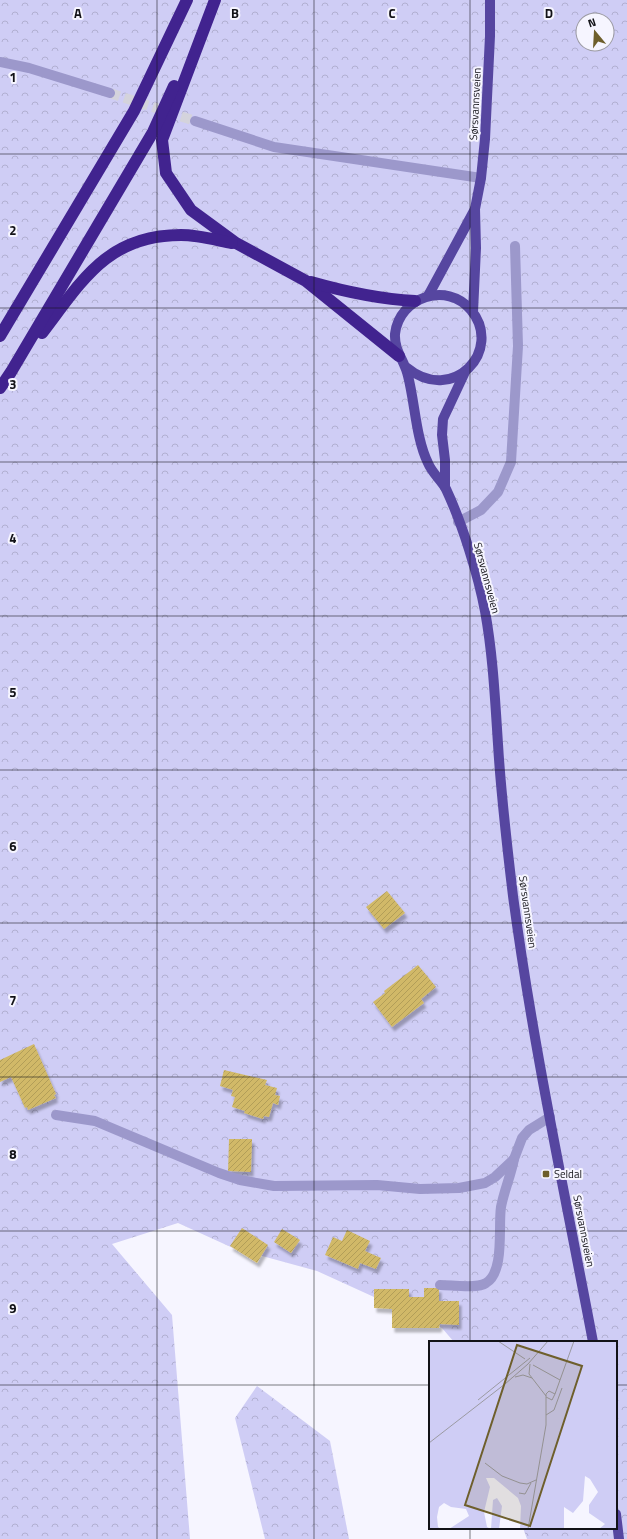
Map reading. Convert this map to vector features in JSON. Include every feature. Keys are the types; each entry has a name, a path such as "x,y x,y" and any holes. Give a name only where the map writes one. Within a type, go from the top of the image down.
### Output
{"highway":[{"path":"0,336 134,111 187,0"},
{"path":"214,0 162,140 166,173 191,210 236,243 306,281 399,356"},
{"path":"11,372 152,132 214,0"},
{"path":"0,388 86,277 111,253 139,240 158,236 183,235 236,243"},
{"path":"306,281 352,294 386,299 415,301"}],"main road":[{"name":"Sørsvannsveien","path":"473,312 476,248 475,209 481,178 490,36 490,0"},
{"name":"Sørsvannsveien","path":"428,296 475,209"},
{"path":"441,294 453,297 464,303 473,312 480,330 480,350 474,362 466,371 454,378 441,381 428,380 416,375 406,366 399,356 396,344 396,332 399,320 415,301 428,296 441,294"},
{"name":"Sørsvannsveien","path":"406,366 414,400 420,440 428,464 445,487 473,565 485,613 493,667 504,819 524,975 593,1341"},
{"name":"Sørsvannsveien","path":"445,487 445,460 442,434 443,419 466,371"},
{"path":"617,1522 619,1539"}],"street":[{"path":"0,62 29,68 110,93"},
{"path":"196,121 274,146 481,178"},
{"path":"458,522 481,510 498,492 511,462 518,346 515,246"},
{"path":"56,1115 95,1121 219,1173 240,1180 274,1186 377,1185 420,1189 459,1188 485,1183 495,1177 514,1159"},
{"path":"440,1285 479,1286 487,1283 493,1277 497,1267 501,1206 514,1159 522,1138 529,1130 550,1117"}],"green space":[{"path":"0,0 627,0 627,1539 527,1539 523,1529 617,1529 617,1341 453,1341 442,1328 317,1271 233,1248 178,1223 112,1244 172,1315 190,1539 0,1539"},
{"path":"257,1386 330,1441 349,1539 265,1539 235,1418"}],"building":[{"path":"387,891 405,913 384,929 366,907"},
{"path":"418,965 436,987 421,999 424,1003 392,1027 373,1002 385,993 384,991"},
{"path":"34,1044 56,1094 54,1095 56,1098 28,1110 27,1107 25,1108 11,1077 0,1082 0,1060"},
{"path":"224,1070 267,1080 265,1085 277,1088 275,1095 280,1096 278,1105 273,1103 269,1117 264,1116 263,1119 244,1113 245,1111 232,1107 235,1097 231,1096 233,1090 220,1086"},
{"path":"229,1139 252,1139 251,1172 228,1171"},
{"path":"242,1228 268,1245 257,1263 230,1246"},
{"path":"282,1229 300,1240 291,1253 274,1242"},
{"path":"347,1230 370,1241 365,1251 381,1258 376,1269 360,1263 358,1269 325,1255 333,1237 342,1241"},
{"path":"424,1288 439,1288 439,1301 459,1301 459,1325 440,1324 439,1328 392,1328 392,1309 374,1308 374,1289 409,1289 409,1297 424,1297"}],"tunnel":[{"path":"110,93 195,121"}],"place":[{"name":"Seldal","path":"546,1174"}]}
